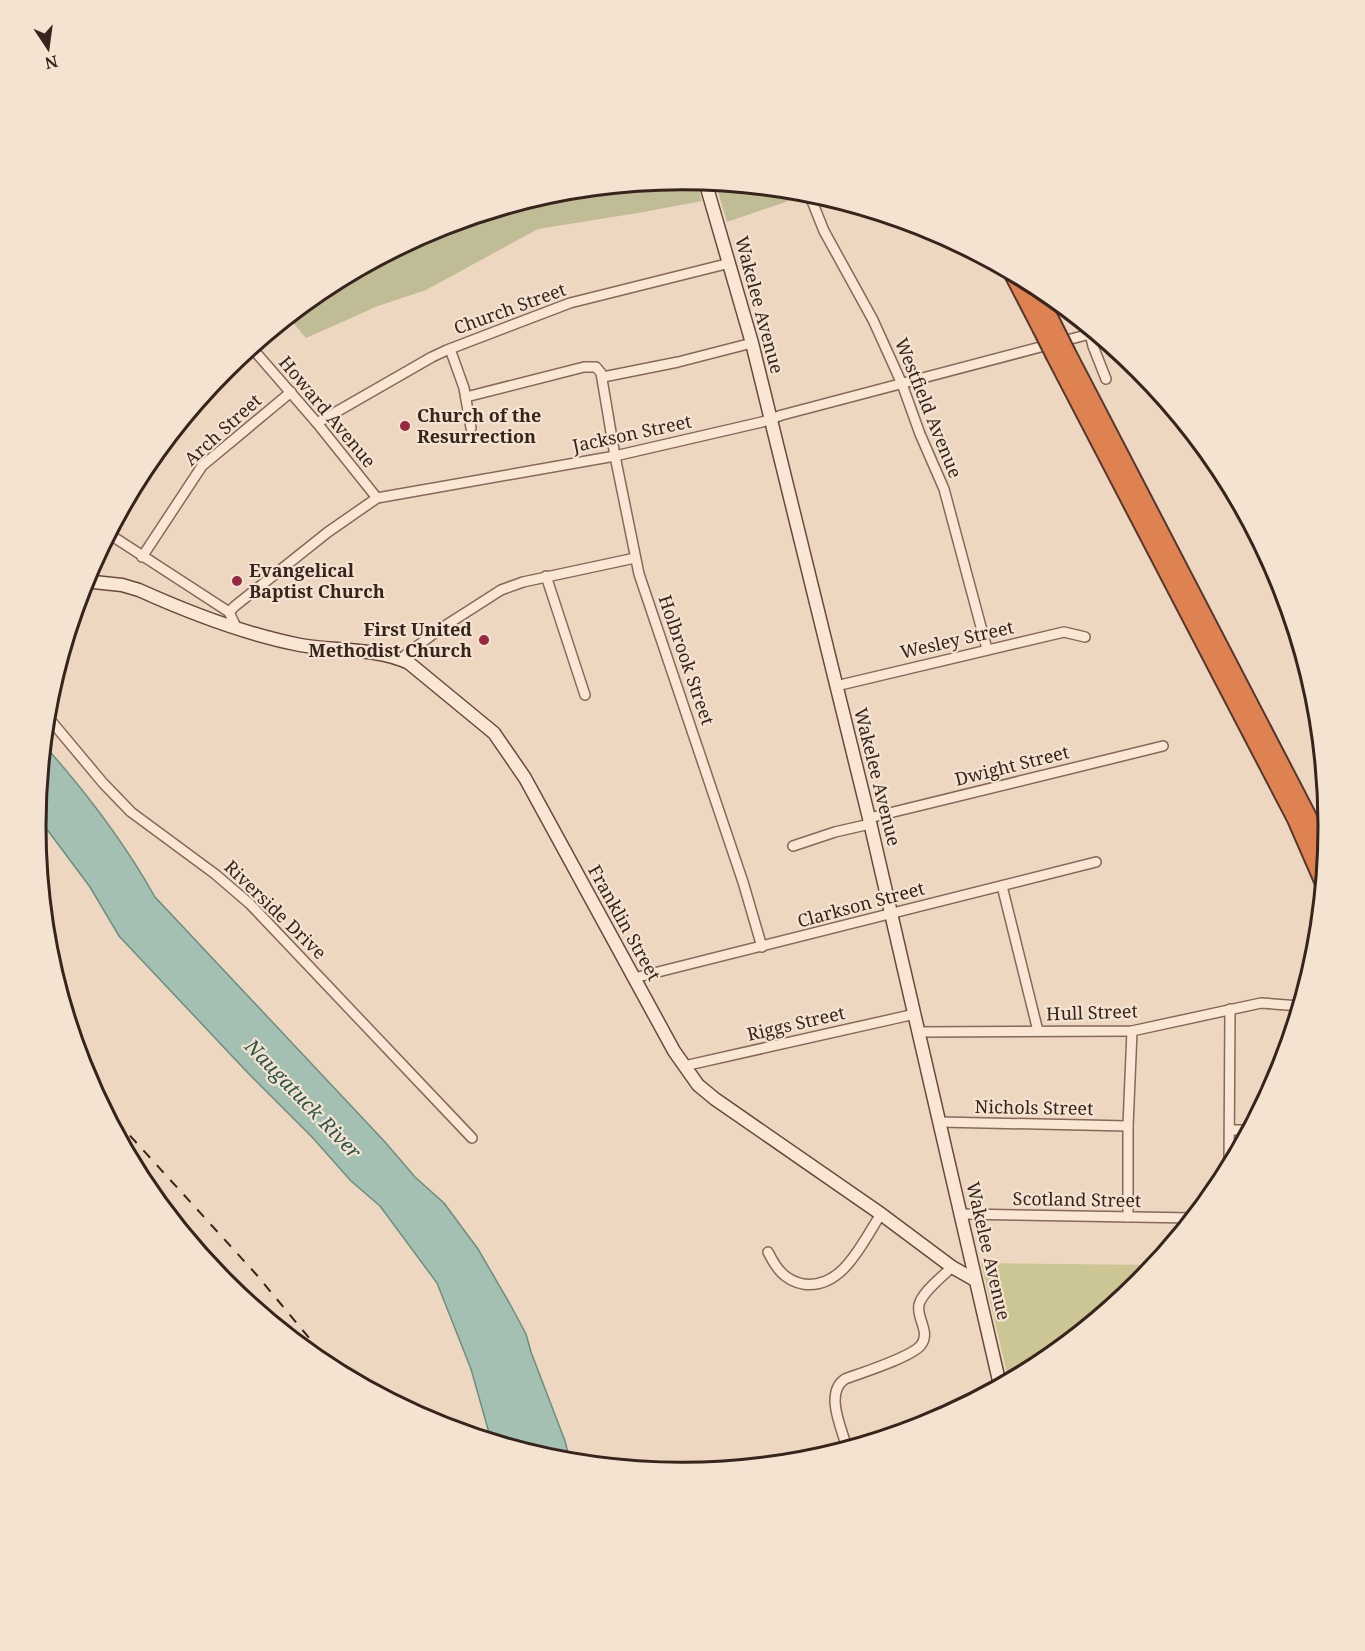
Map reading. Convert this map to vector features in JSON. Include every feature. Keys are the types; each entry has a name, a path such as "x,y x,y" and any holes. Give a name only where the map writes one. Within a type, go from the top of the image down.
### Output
{"highway":[{"path":"1023,289 1047,327"},
{"path":"1036,297 1047,327 1296,819 1317,867"},
{"path":"1061,355 1302,804 1318,837"}],"main road":[{"name":"Wakelee Avenue","path":"708,191 730,263 771,419 915,1014 998,1377"},
{"name":"Franklin Street","path":"95,582 139,590 237,629 299,645 380,654 409,663 495,733 525,778 634,978 684,1066 698,1085 952,1267 975,1280"}],"street":[{"name":"Westfield Avenue","path":"813,203 824,231 873,320 936,469 950,506 987,649"},
{"name":"Church Street","path":"317,423 450,349 570,303 730,263"},
{"name":"Jackson Street","path":"229,612 328,532 377,498 615,456 771,419 1083,332"},
{"path":"1092,339 1106,379"},
{"path":"466,397 584,367 596,367 603,377 678,362 752,343"},
{"path":"450,349 466,397 471,428"},
{"name":"Howard Avenue","path":"257,353 377,498"},
{"name":"Holbrook Street","path":"603,377 615,456 635,558 743,882 762,947"},
{"name":"Arch Street","path":"142,557 202,466 291,392"},
{"path":"115,538 229,612 237,629"},
{"path":"400,659 486,599 523,582 635,558"},
{"path":"546,576 585,695"},
{"name":"Wesley Street","path":"836,686 1064,632 1085,637"},
{"name":"Riverside Drive","path":"55,725 131,812 215,874 250,904 472,1138"},
{"name":"Dwight Street","path":"793,846 869,821 1163,746"},
{"name":"Clarkson Street","path":"634,978 882,918 891,913 1096,862"},
{"path":"1002,886 1038,1031"},
{"name":"Hull Street","path":"918,1032 1132,1031 1261,1003 1293,1005"},
{"path":"1229,1150 1230,1009"},
{"name":"Riggs Street","path":"684,1066 915,1014"},
{"path":"1128,1217 1128,1126 1132,1031"},
{"name":"Nichols Street","path":"940,1122 1128,1126"},
{"path":"1230,1130 1241,1130"},
{"path":"768,1252 776,1269 791,1280 808,1284 825,1282 848,1265 881,1214"},
{"name":"Scotland Street","path":"961,1214 1183,1218"},
{"path":"845,1440 835,1403 837,1386 845,1379 910,1353 921,1346 924,1336 918,1309 920,1300 952,1267"}],"shaded area":[{"path":"699,190 702,201 538,229 426,290 378,306 306,338 293,323 329,297 401,255 478,223 518,211 599,195 641,191"},
{"path":"718,191 793,200 727,222"},
{"path":"981,1263 1142,1265 1102,1304 1070,1330 1007,1372"}],"water":[{"name":"Naugatuck River","path":"51,753 104,818 155,897 385,1142 415,1177 444,1203 478,1249 526,1334 567,1451 489,1431 471,1369 437,1283 380,1206 351,1181 312,1137 248,1073 119,936 90,887 46,828"}],"railway":[{"path":"124,1129 255,1273 313,1343"}],"place":[{"name":"Church of the Resurrection","path":"405,426"},
{"name":"Evangelical Baptist Church","path":"237,581"},
{"name":"First United Methodist Church","path":"484,640"}]}
